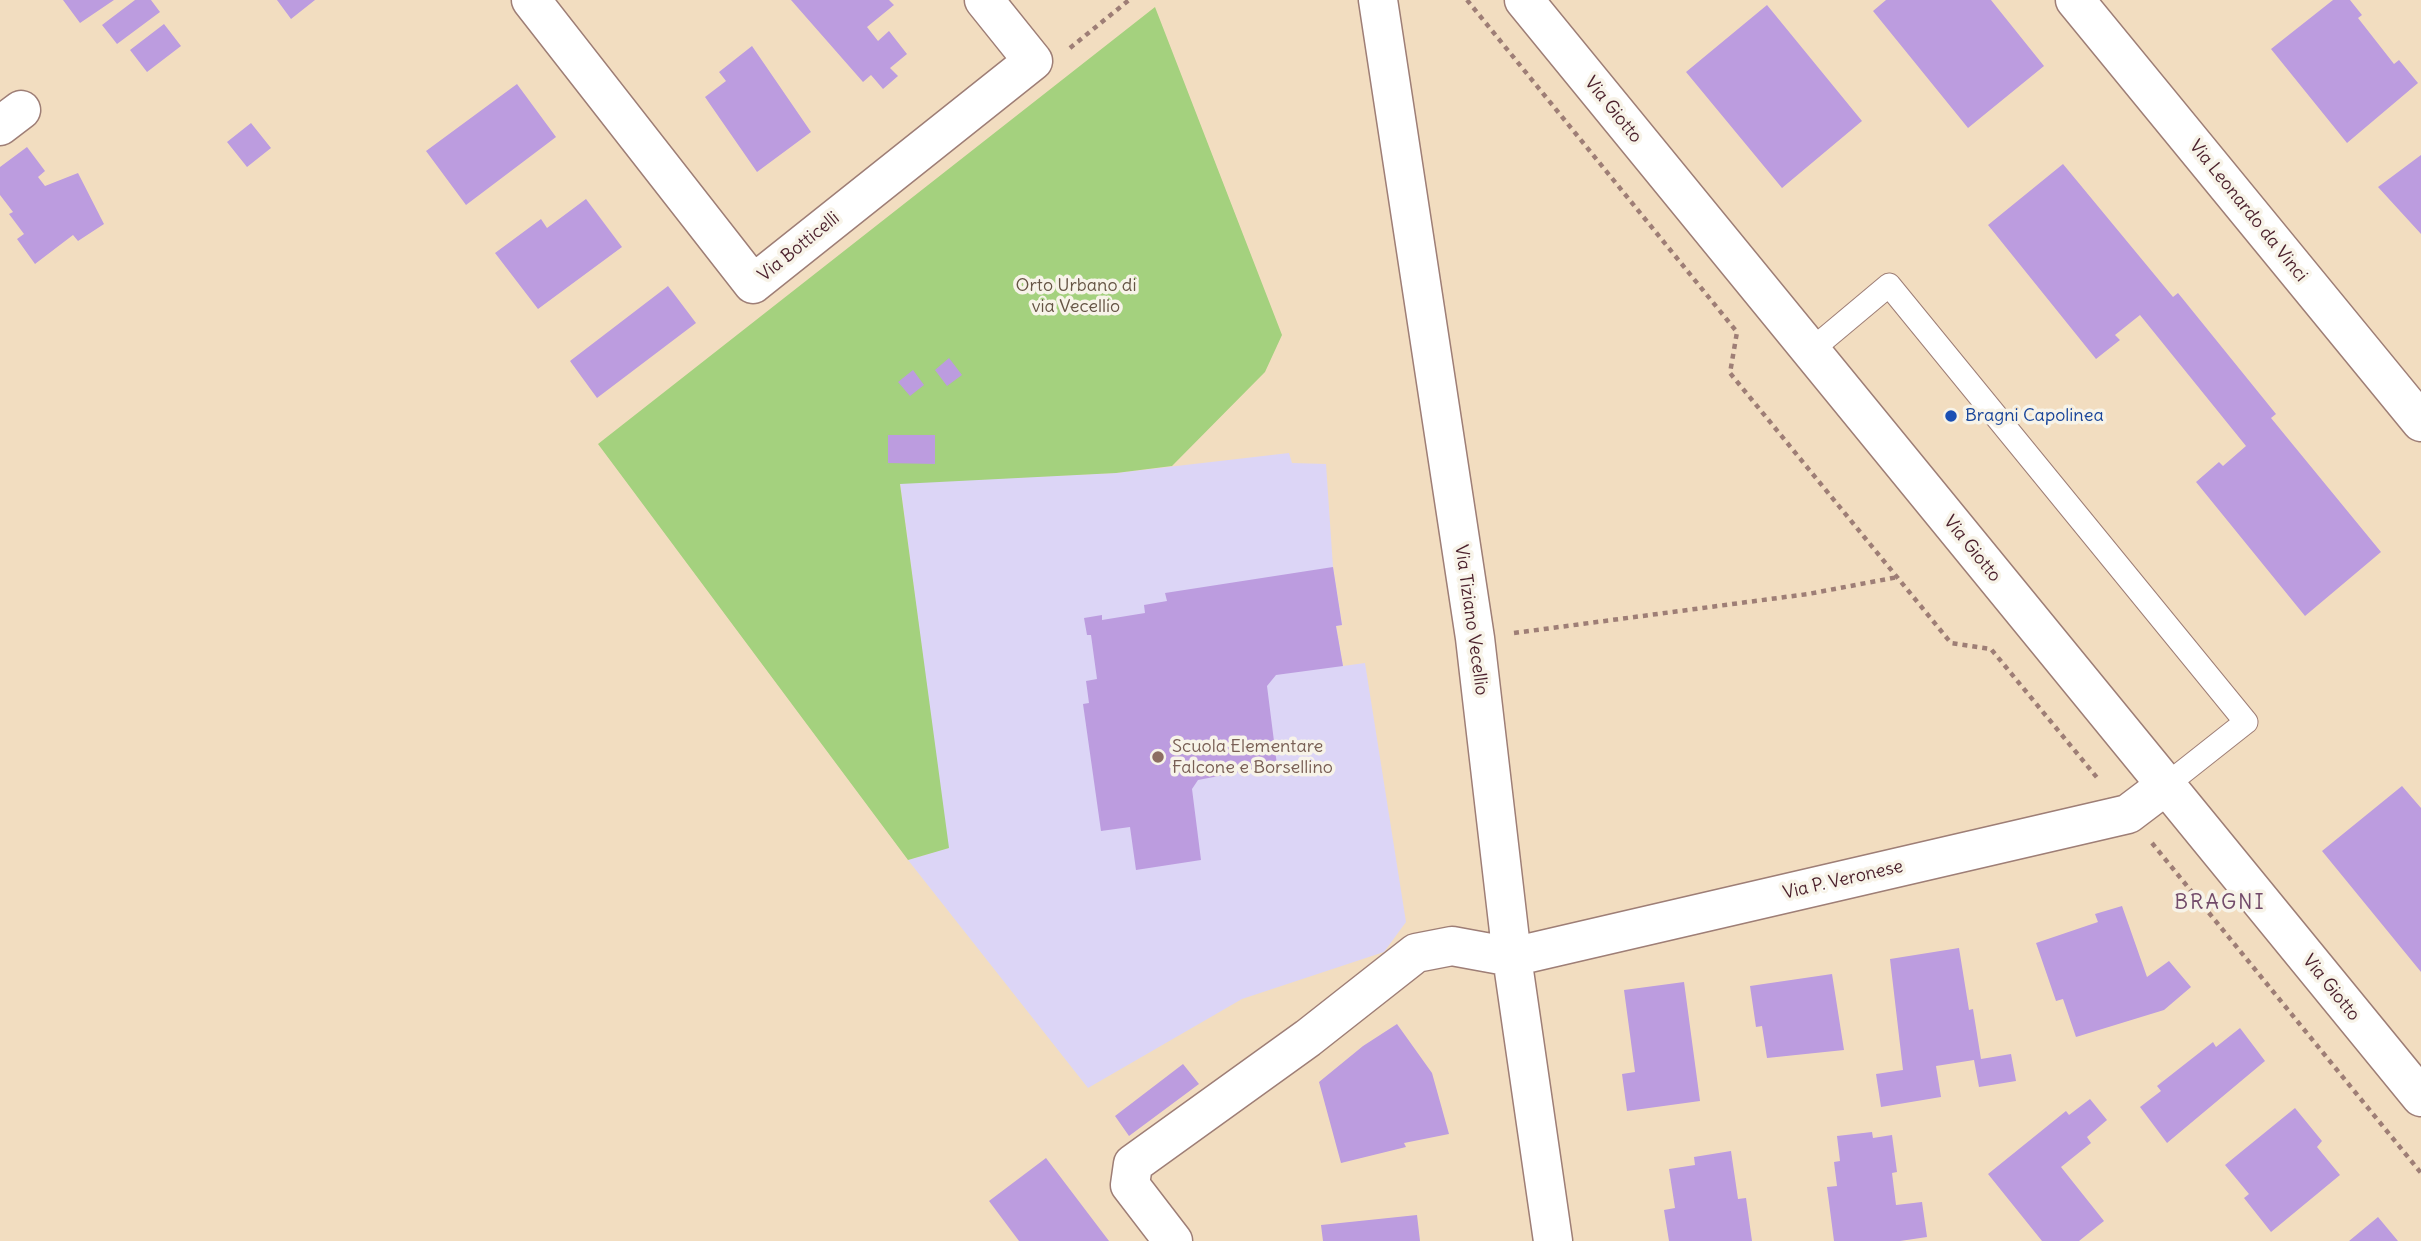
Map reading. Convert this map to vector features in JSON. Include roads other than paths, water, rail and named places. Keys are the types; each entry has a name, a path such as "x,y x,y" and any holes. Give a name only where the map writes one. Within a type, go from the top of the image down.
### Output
{"street":[{"name":"Via Botticelli","path":"531,0 753,284 1034,61 984,0"},
{"name":"Via Tiziano Vecellio","path":"1378,0 1475,638 1512,957 1553,1241"},
{"name":"Via Giotto","path":"1524,0 2421,1097"},
{"name":"Via Leonardo da Vinci","path":"2076,0 2421,422"},
{"name":"Via P. Veronese","path":"1512,957 2128,814 2165,786"},
{"path":"1173,1241 1130,1185 1133,1164 1308,1038 1416,953 1452,946 1512,957"}],"lane":[{"path":"1810,352 1889,285 1968,381 2246,722 2165,786"}],"place":[{"name":"Bragni Capolinea","path":"1951,416"},
{"name":"Scuola Elementare Falcone e Borsellino","path":"1158,757"}],"district":[{"name":"BRAGNI","path":"2220,903"}],"park label":[{"name":"Orto Urbano di via Vecellio","path":"1076,296"}]}
